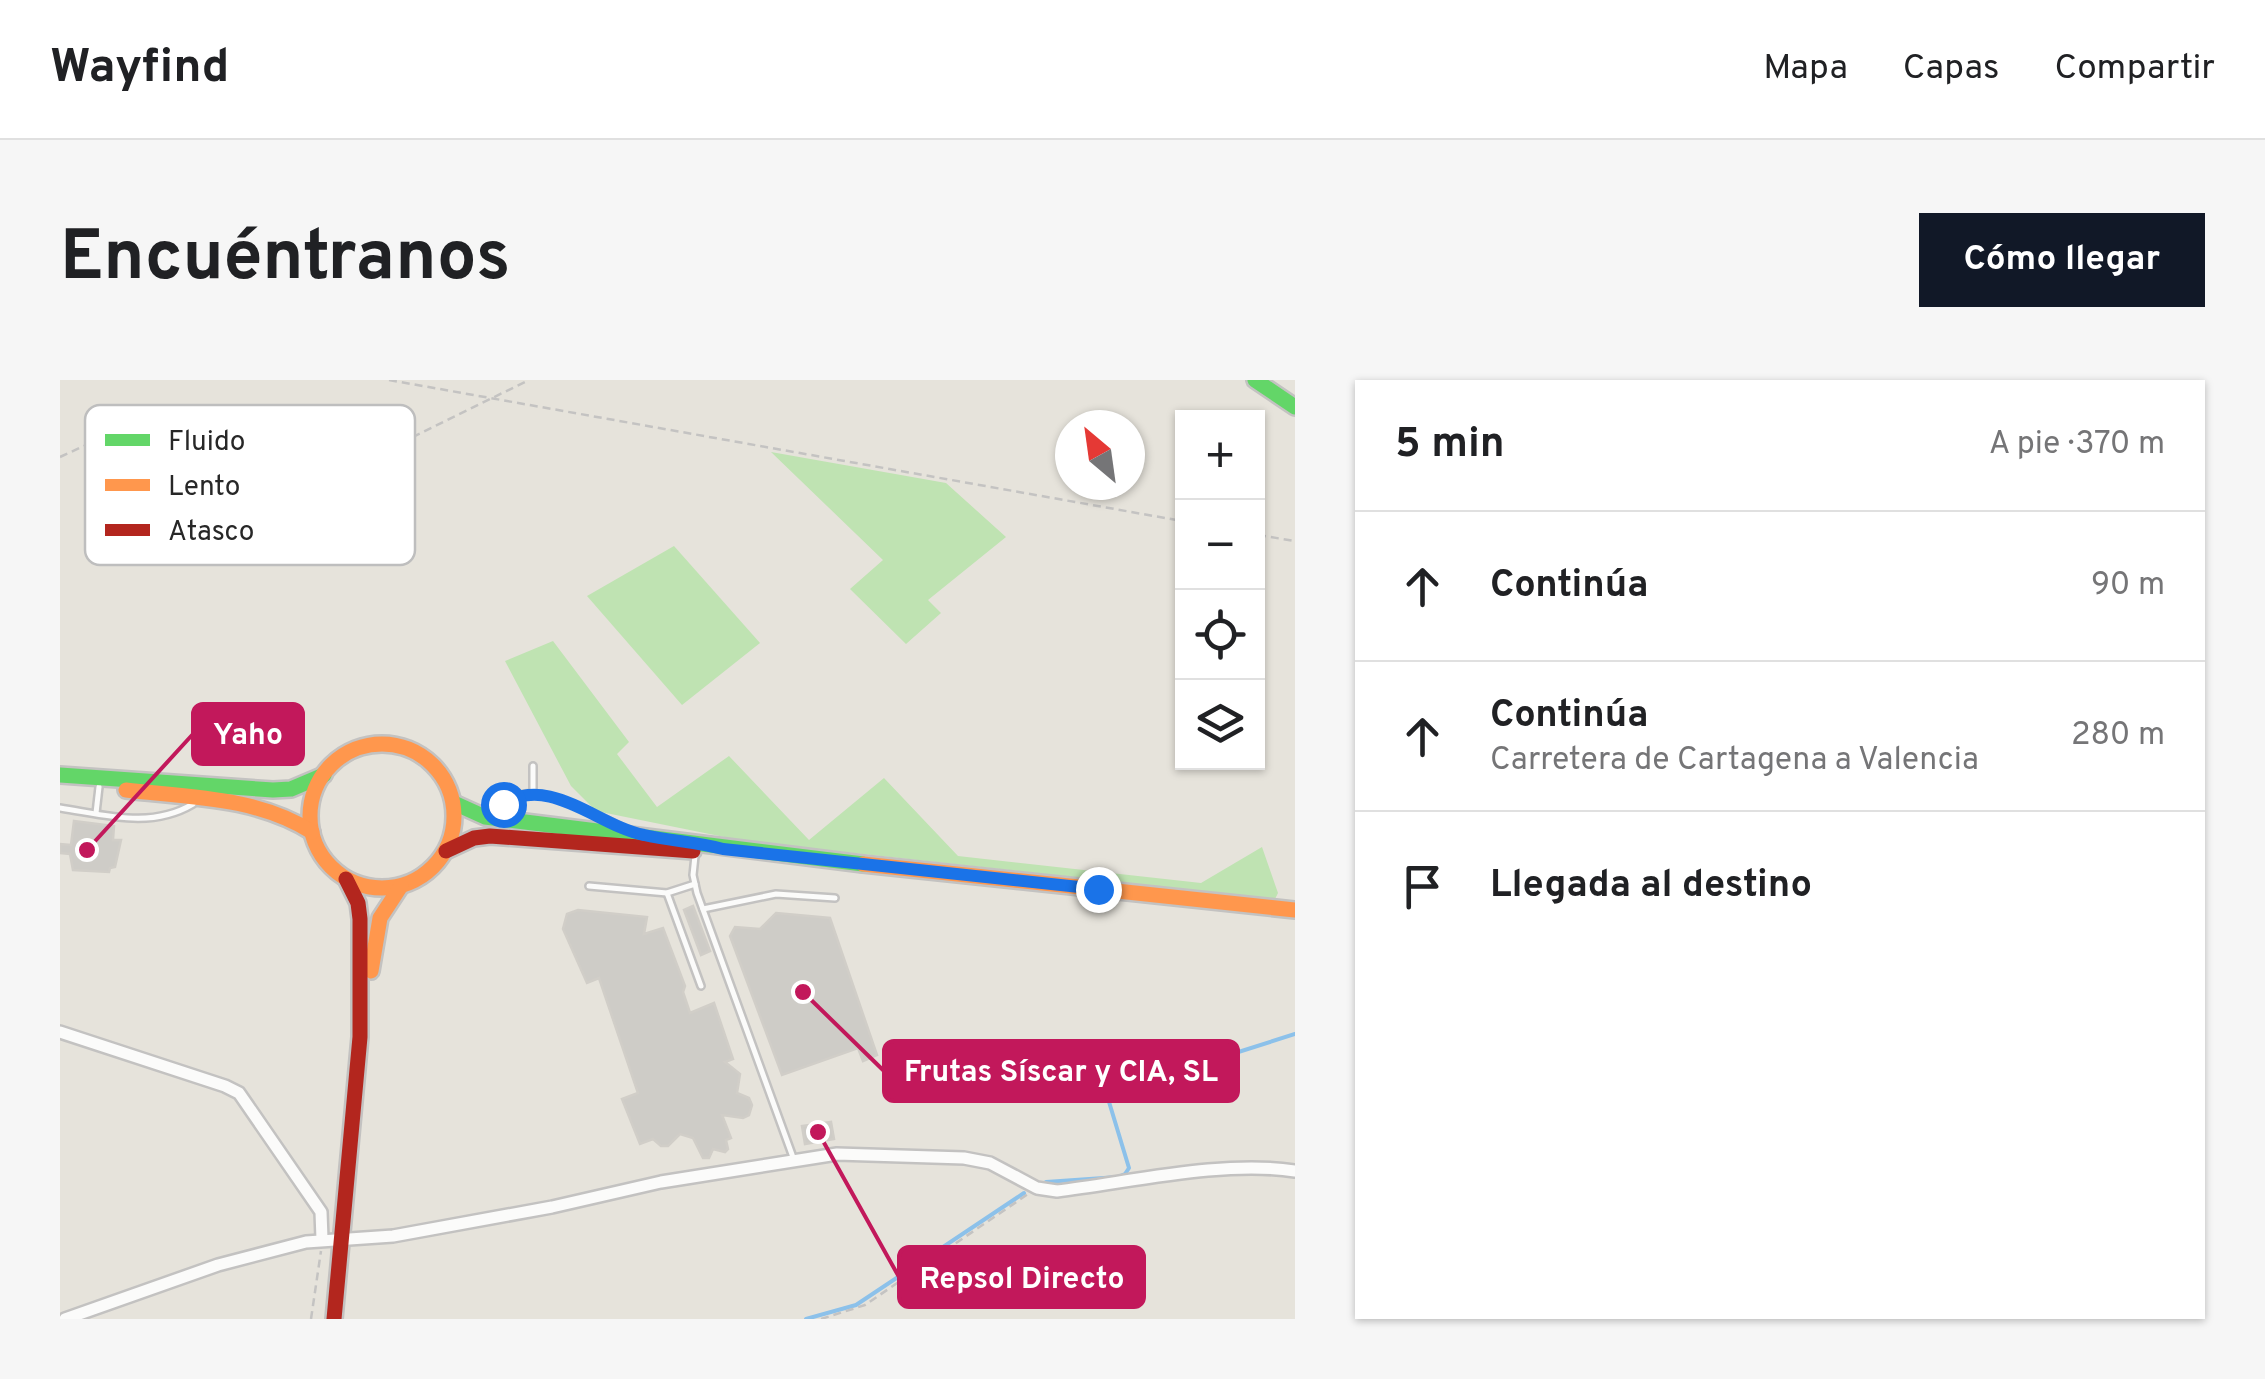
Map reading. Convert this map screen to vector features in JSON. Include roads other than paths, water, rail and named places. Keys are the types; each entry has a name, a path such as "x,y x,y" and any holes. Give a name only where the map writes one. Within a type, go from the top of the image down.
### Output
{"main road":[{"path":"1255,380 1295,407"},
{"path":"60,778 291,790 324,774 354,750 379,744 404,747 437,768 454,803 454,828 446,850 427,872 401,886 385,906 376,934 360,1038 334,1319"},
{"path":"324,774 313,796 312,832 320,854 346,878 358,902 360,1038"},
{"path":"60,778 99,787 252,806 288,815 312,832"},
{"path":"454,803 485,818 672,838 723,849 1295,910"},
{"path":"446,850 490,836 696,852 723,849"},
{"path":"346,878 373,888 401,886"}],"street":[{"path":"60,1032 239,1094 321,1212 322,1239"},
{"path":"65,1319 218,1264 322,1239 393,1236 661,1182 837,1154 964,1158 990,1163 1037,1188 1057,1190 1230,1170 1270,1167 1295,1171"}],"lane":[{"path":"532,766 532,794"},
{"path":"96,813 99,787"},
{"path":"485,818 518,796 532,794 576,806 642,835"},
{"path":"60,808 157,819 200,800"},
{"path":"696,852 694,884 794,1160"},
{"path":"589,886 667,893 694,884"},
{"path":"667,893 701,986"},
{"path":"703,910 776,894 834,898"}],"waterway":[{"path":"1046,1182 1118,1177 1129,1168 1103,1082 1107,1077 1179,1063 1191,1067 1295,1034"},
{"path":"806,1319 856,1305 1024,1193"}],"place":[{"name":"Yaho","path":"87,850"},
{"name":"Frutas Síscar y CIA, SL","path":"803,992"},
{"name":"Repsol Directo","path":"818,1132"}]}
